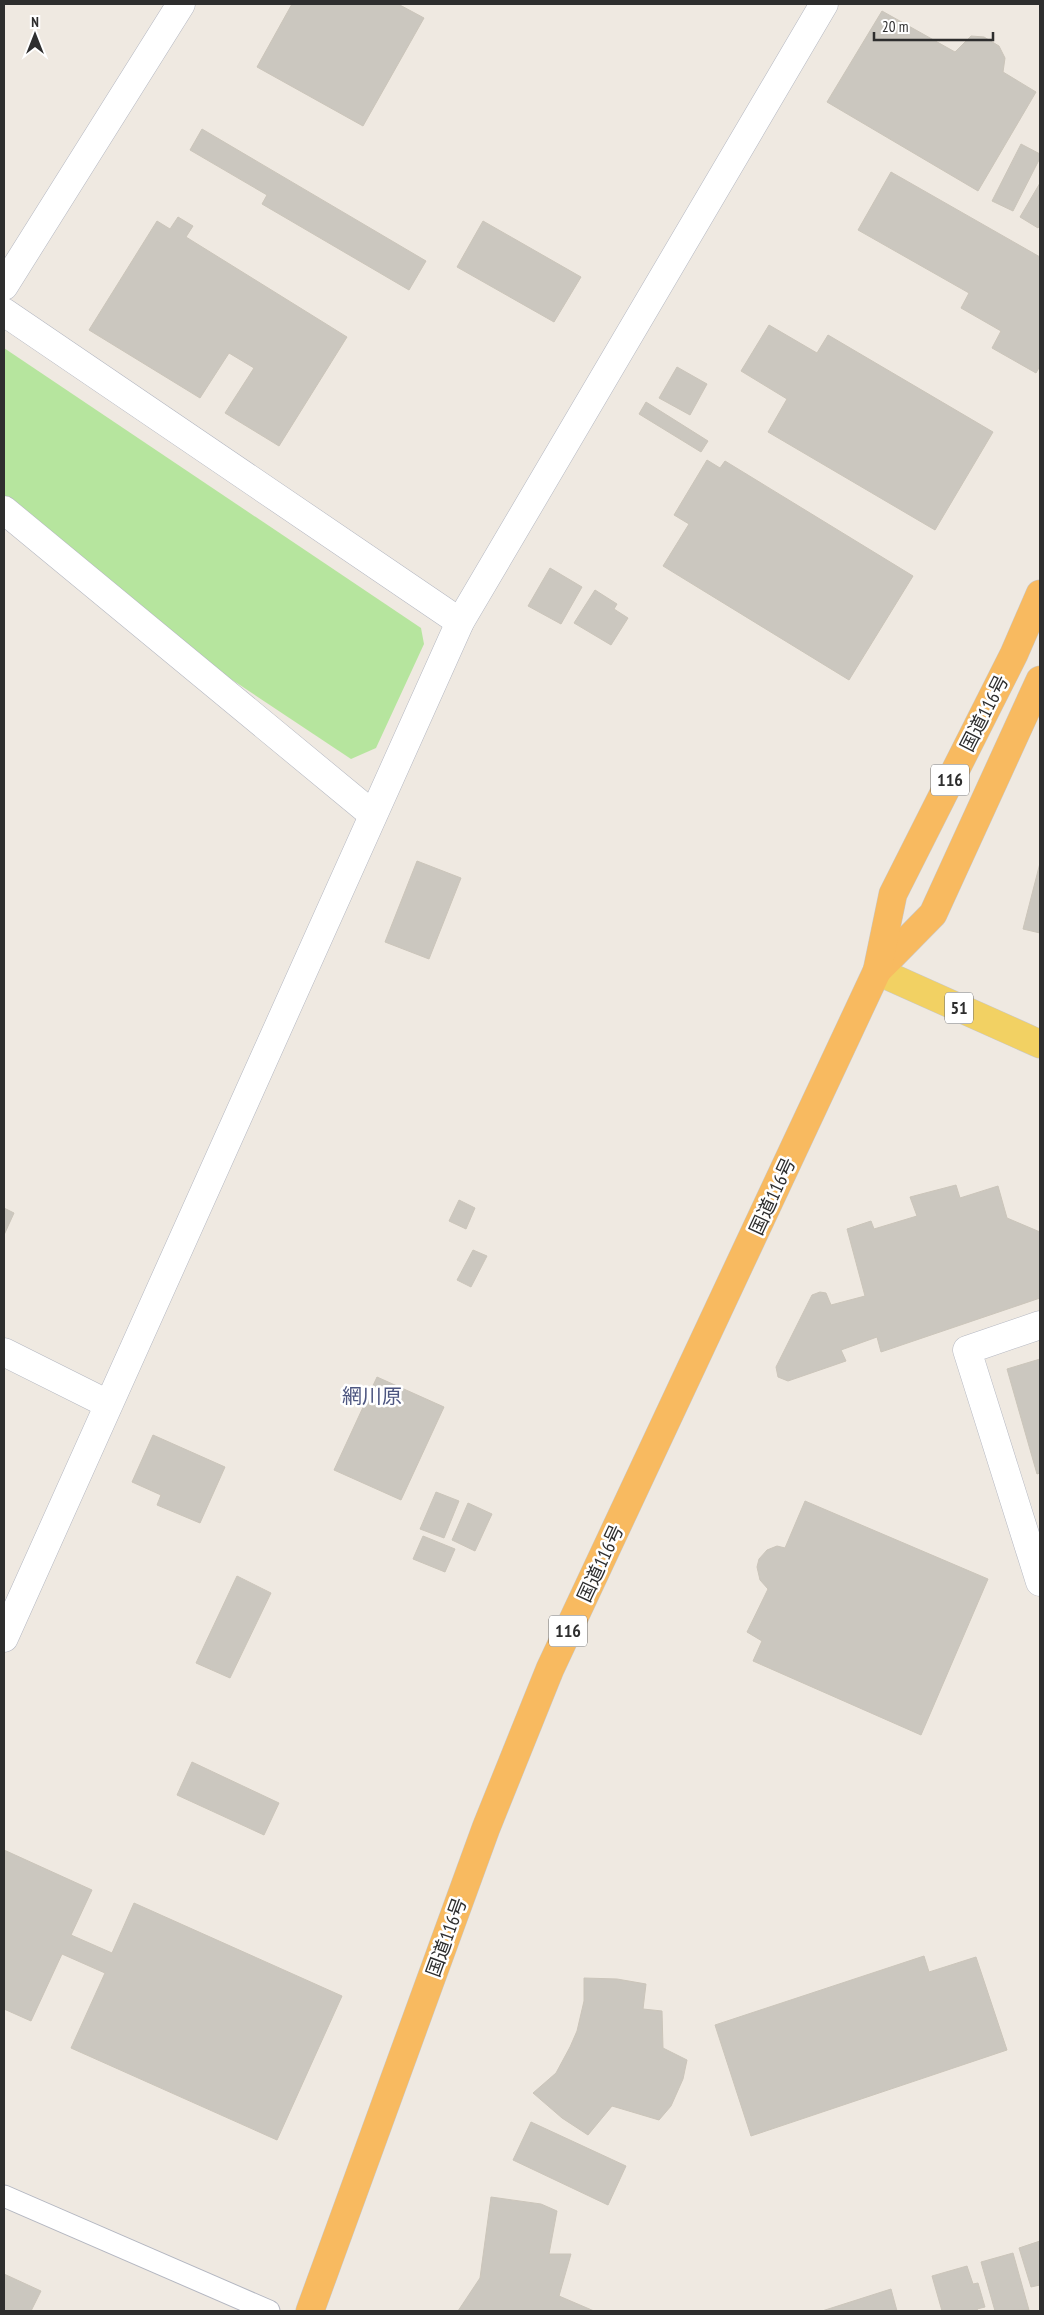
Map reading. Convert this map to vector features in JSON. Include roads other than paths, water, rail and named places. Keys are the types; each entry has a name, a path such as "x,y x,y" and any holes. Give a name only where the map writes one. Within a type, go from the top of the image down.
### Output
{"highway":[{"name":"国道116号","path":"310,2311 486,1828 550,1669 878,971 893,894 1014,654 1040,594"},
{"name":"国道116号","path":"878,971 934,914 1040,680"}],"main road":[{"name":"51","path":"878,971 1040,1044"}],"street":[{"path":"4,286 181,4"},
{"path":"4,1638 372,814 460,622 824,4"},
{"path":"4,312 460,622"},
{"path":"4,510 372,814"},
{"path":"1040,1326 967,1350 1040,1582"},
{"path":"4,1352 108,1404"}],"lane":[{"path":"4,2196 269,2311"}],"district":[{"name":"網川原","path":"372,1396"}]}
